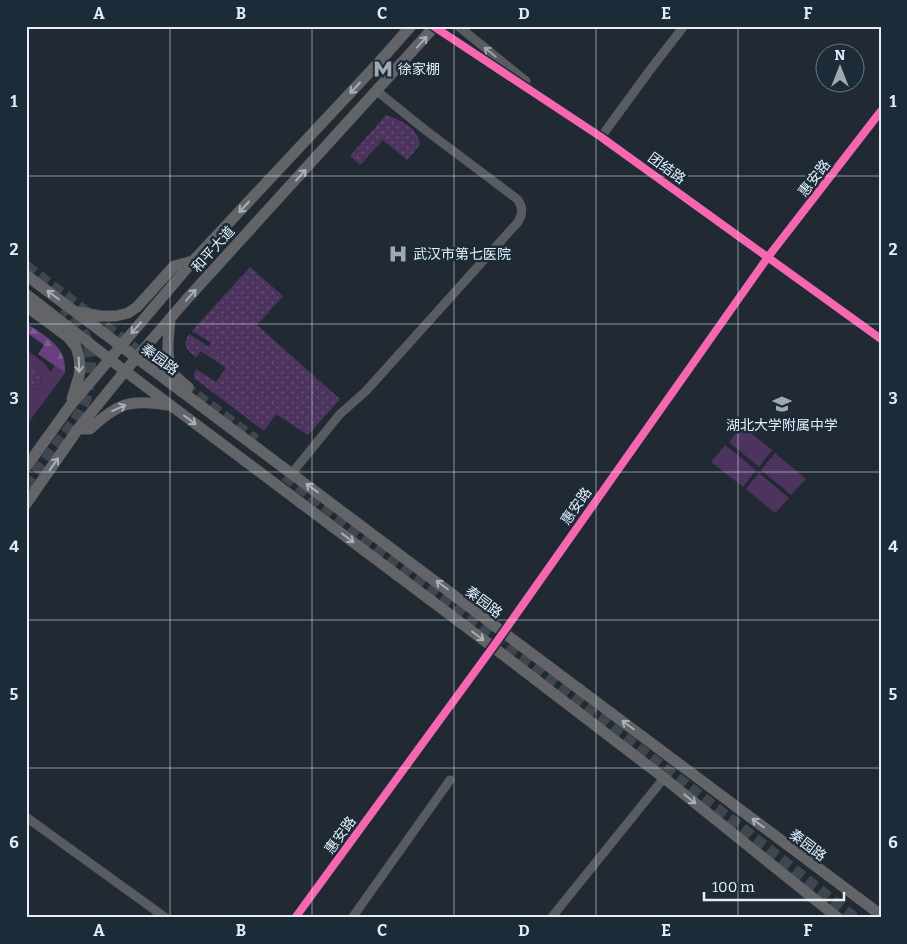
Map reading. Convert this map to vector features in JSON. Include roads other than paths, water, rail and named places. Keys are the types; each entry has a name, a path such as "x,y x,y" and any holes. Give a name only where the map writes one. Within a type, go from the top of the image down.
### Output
{"main road":[{"name":"和平大道","path":"26,467 70,406 193,261 412,26"},
{"name":"和平大道","path":"26,504 78,429 136,358 434,27"},
{"path":"75,311 100,316 116,316 128,313 137,308 174,266 193,261"},
{"name":"秦园路","path":"26,275 881,915"},
{"path":"26,294 171,406 493,647 664,778 838,918"},
{"path":"26,306 68,337 76,347 80,369 70,406"},
{"path":"170,319 169,356 172,371 205,401 208,410"},
{"path":"78,429 90,429 104,416 125,405 142,402 171,406"}],"street":[{"name":"团结路","path":"458,26 570,115"},
{"path":"602,137 684,26"},
{"name":"团结路","path":"434,27 602,137 881,339"},
{"path":"292,473 340,414 366,391 518,222 522,214 520,202 517,199 377,91"},
{"name":"惠安路","path":"300,916 493,647 768,257 881,111"},
{"path":"551,918 664,778"},
{"path":"352,918 450,780"},
{"path":"26,817 166,918"}],"tunnel":[{"path":"26,266 256,440"},
{"path":"26,486 77,417 86,399 88,390 91,361 88,342 80,326 64,308"},
{"path":"285,476 732,820 855,918"}],"place":[{"name":"徐家棚","path":"383,69"},
{"name":"武汉市第七医院","path":"398,254"},
{"name":"湖北大学附属中学","path":"782,404"}]}
